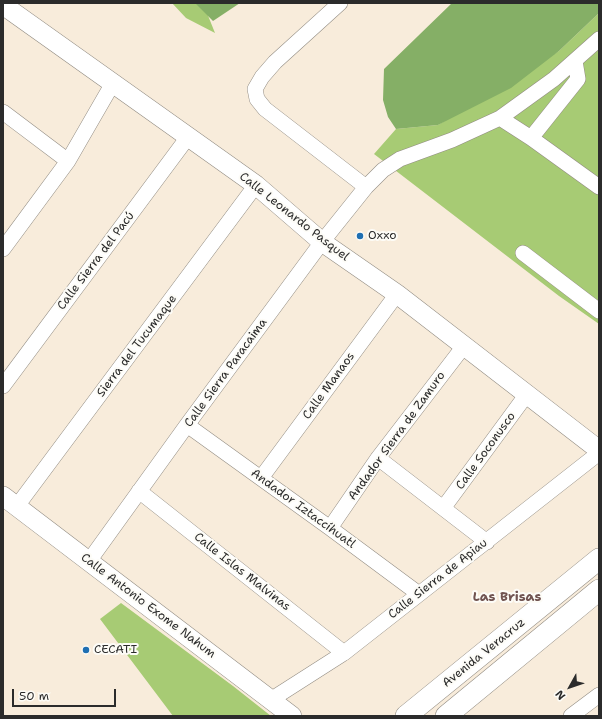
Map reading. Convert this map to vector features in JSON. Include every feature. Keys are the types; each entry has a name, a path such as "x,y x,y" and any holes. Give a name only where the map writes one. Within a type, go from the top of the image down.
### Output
{"main road":[{"name":"Avenida Veracruz","path":"406,716 599,559"},
{"name":"Avenida Veracruz","path":"446,716 599,590"}],"street":[{"path":"340,3 275,62 262,77 255,89 257,99 265,109 366,187"},
{"name":"Calle Leonardo Pasquel","path":"3,5 256,186 322,242 397,294 599,451"},
{"name":"Calle Sierra Paracaima","path":"89,562 139,491 322,242 366,187 383,170 400,159 452,140 500,118 554,79 599,39"},
{"path":"531,138 578,79 575,61"},
{"path":"3,249 68,161 113,83"},
{"path":"3,112 68,161"},
{"path":"500,118 531,138 599,187"},
{"name":"Calle Sierra del Pacú","path":"3,386 188,137"},
{"name":"Sierra del Tucumaque","path":"10,501 256,186"},
{"path":"523,253 599,311"},
{"name":"Calle Manaos","path":"261,478 397,294"},
{"name":"Andador Sierra de Zamuro","path":"330,528 378,458 464,346"},
{"name":"Calle Soconusco","path":"444,507 527,394"},
{"name":"Andador Iztaccíhuatl","path":"187,426 330,528 418,594"},
{"name":"Calle Sierra de Apiau","path":"272,699 344,653 418,594 487,542 599,451"},
{"path":"378,458 444,507 487,542"},
{"name":"Calle Islas Malvinas","path":"139,491 344,653"},
{"name":"Calle Antonio Exome Nahum","path":"10,501 272,699 292,716"},
{"path":"571,716 599,695"}],"green space":[{"path":"172,3 203,3 215,33 186,18"},
{"path":"195,3 240,3 213,21"},
{"path":"452,3 599,3 599,13 559,51 511,88 438,125 396,129 388,117 383,100 384,69"},
{"path":"599,13 599,324 559,296 374,154 396,129 438,125 559,51"},
{"path":"121,603 271,716 173,716 100,619"}],"place":[{"name":"Oxxo","path":"360,236"},
{"name":"CECATI","path":"86,650"}],"district":[{"name":"Las Brisas","path":"507,598"}]}
